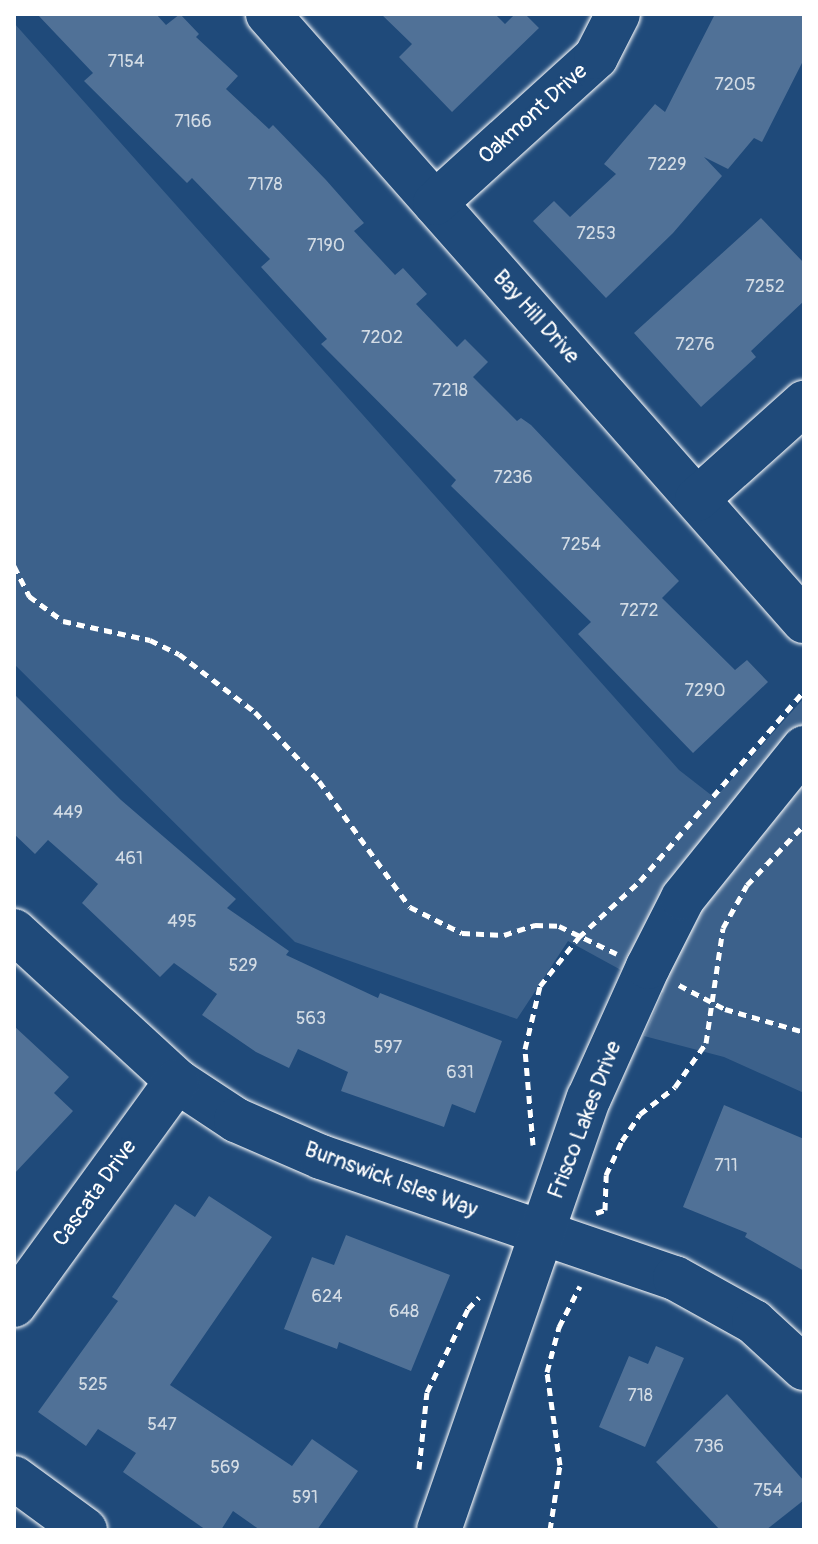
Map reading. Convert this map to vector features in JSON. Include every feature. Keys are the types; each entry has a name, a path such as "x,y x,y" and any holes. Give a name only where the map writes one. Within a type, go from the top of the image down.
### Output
{"street":[{"name":"Bay Hill Drive","path":"268,14 804,621"},
{"name":"Oakmont Drive","path":"435,203 596,57 618,14"},
{"path":"697,499 804,403"},
{"name":"Frisco Lakes Drive","path":"439,1530 589,1098 648,967 683,898 804,748"},
{"name":"Burnswick Isles Way","path":"14,931 177,1081 236,1120 321,1157 675,1278 754,1322 804,1368"},
{"name":"Cascata Drive","path":"14,1305 177,1081"},
{"path":"14,1478 85,1530"}],"path":[{"path":"14,566 29,596 63,621 170,650 255,712 319,781 410,907 462,933 504,935 535,925 559,926 648,967 712,1003 764,1024 804,1032"},
{"path":"534,1151 525,1049 529,1021 540,986 579,937 640,881 804,691"},
{"path":"591,1214 605,1210 606,1175 640,1114 675,1087 706,1043 723,928 747,885 804,825"},
{"path":"550,1530 560,1465 547,1372 559,1327 582,1289 576,1281"},
{"path":"418,1473 427,1392 468,1309 483,1293"}],"shaded area":[{"path":"14,23 679,770 715,798 804,698 804,1093 724,1057 644,1036 663,993 568,941 517,1019 295,942 14,664"}],"building":[{"path":"37,14 156,14 166,25 180,14 199,34 196,37 238,76 226,89 269,129 273,125 326,180 364,223 354,231 395,275 403,268 427,294 416,304 457,347 465,339 488,362 473,377 517,421 521,418 531,425 679,581 662,598 735,670 747,660 768,682 693,753 578,634 591,622 451,486 456,480 321,344 327,339 261,267 270,259 192,178 187,183 84,81 93,73"},
{"path":"381,14 495,14 505,24 515,14 525,14 539,28 452,112 399,57 412,44"},
{"path":"715,14 804,14 804,59 762,142 754,138 728,169 704,157 722,176 673,233 606,298 533,221 554,201 570,217 616,174 604,164 655,104 665,112"},
{"path":"761,218 804,263 804,301 751,351 756,357 701,407 634,333"},
{"path":"14,694 121,800 236,899 227,908 289,951 286,955 378,998 380,993 502,1041 475,1113 452,1104 444,1127 341,1091 348,1072 298,1049 289,1068 256,1052 202,1015 217,994 174,963 160,977 82,903 98,884 48,840 35,854 14,834"},
{"path":"14,1026 69,1077 54,1093 73,1111 14,1174"},
{"path":"724,1105 804,1139 804,1271 745,1237 747,1233 683,1207"},
{"path":"209,1196 272,1237 170,1385 292,1466 312,1439 358,1471 317,1530 260,1530 233,1511 221,1530 206,1530 123,1472 136,1453 98,1429 86,1446 38,1412 118,1301 112,1297 175,1204 195,1217"},
{"path":"346,1235 450,1275 411,1371 339,1342 337,1349 284,1329 312,1257 334,1265"},
{"path":"656,1346 684,1358 645,1447 599,1427 629,1356 648,1364"},
{"path":"727,1394 804,1481 804,1500 766,1530 720,1530 656,1462"}]}
